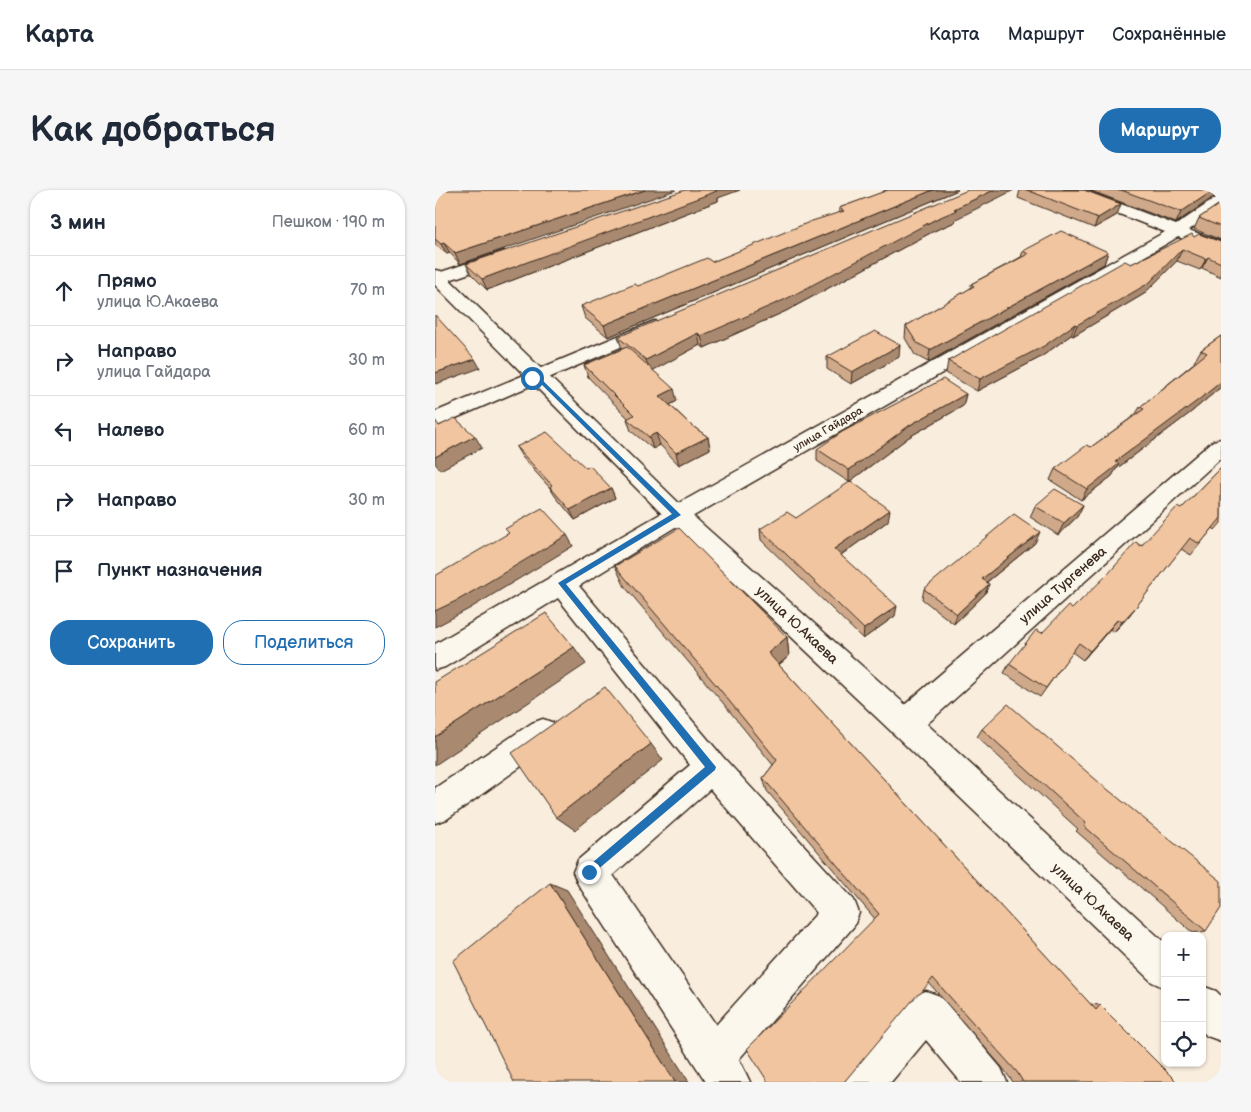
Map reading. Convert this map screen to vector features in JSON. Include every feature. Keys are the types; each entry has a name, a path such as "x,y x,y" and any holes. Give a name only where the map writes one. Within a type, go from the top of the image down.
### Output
{"street":[{"path":"1071,190 1221,248"},
{"name":"улица Гайдара","path":"435,658 677,515 1177,231 1221,201"},
{"path":"436,278 521,250"},
{"name":"улица Ю.Акаева","path":"436,278 677,515 905,724 1161,965"},
{"path":"435,420 673,318"},
{"name":"улица Тургенева","path":"905,724 1221,446"},
{"path":"561,583 711,767 841,913 722,1070 589,872 711,767"},
{"path":"435,807 570,715"},
{"path":"1206,1009 1221,1022"},
{"path":"865,1082 926,1010 987,1082"}],"building":[{"path":"435,190 645,190 455,253 444,243 441,244 435,239"},
{"path":"685,190 717,191 482,279 466,264"},
{"path":"888,190 933,190 604,325 581,306 635,284 638,286 707,258 712,262 812,221 844,211 839,208"},
{"path":"968,190 994,190 954,209 957,210 936,219 786,299 701,336 698,333 646,360 618,337"},
{"path":"1027,190 1084,190 1121,204 1098,218"},
{"path":"1121,190 1214,190 1181,212"},
{"path":"1221,203 1221,227 1199,218"},
{"path":"1061,231 1108,252 930,350 917,343 906,326 974,286 971,284 1028,254 1023,251"},
{"path":"1192,234 1194,237 1199,234 1221,242 1221,263 1182,249 1149,283 1077,325 1075,324 1044,346 980,379 948,361 1125,261 1131,264"},
{"path":"435,315 475,359 435,373"},
{"path":"875,331 900,345 852,372 827,357"},
{"path":"1221,336 1221,382 1115,462 1119,464 1087,489 1055,469 1087,445 1091,447 1144,409 1140,407 1207,353 1201,350"},
{"path":"627,347 674,389 660,396 691,425 708,437 676,453 656,433 649,437 627,419 634,415 584,365"},
{"path":"943,379 966,394 910,425 849,470 817,449 842,432"},
{"path":"455,418 475,436 435,457 435,420 439,426"},
{"path":"547,432 586,468 590,466 611,488 570,510 550,487 552,485 516,447"},
{"path":"1221,468 1221,518 1200,544 1190,538 1122,622 1118,619 1090,651 1079,643 1046,688 1009,664 1036,630 1042,633 1068,606 1072,609 1108,574 1136,542 1141,546 1177,507 1181,509"},
{"path":"851,481 890,510 834,549 897,606 864,629 760,529 787,512 796,518"},
{"path":"1055,489 1083,505 1064,523 1035,506"},
{"path":"542,508 567,535 460,599 435,611 435,576 509,533 505,529"},
{"path":"1014,514 1040,532 982,579 989,584 957,614 924,589"},
{"path":"679,528 787,637 768,653 1096,1010 1100,1005 1177,1082 1023,1082 1017,1072 933,978 844,1082 768,1082 747,1049 879,914 763,778 777,760 615,566"},
{"path":"546,613 574,647 435,737 435,682"},
{"path":"605,687 651,744 556,817 512,753"},
{"path":"1008,704 1101,784 1221,881 1221,908 1206,931 1084,826 1086,823 982,729"},
{"path":"550,883 675,1082 514,1082 453,961"}],"route":[{"path":"532,378 536,376 677,515 561,583 711,767 589,872"}]}
